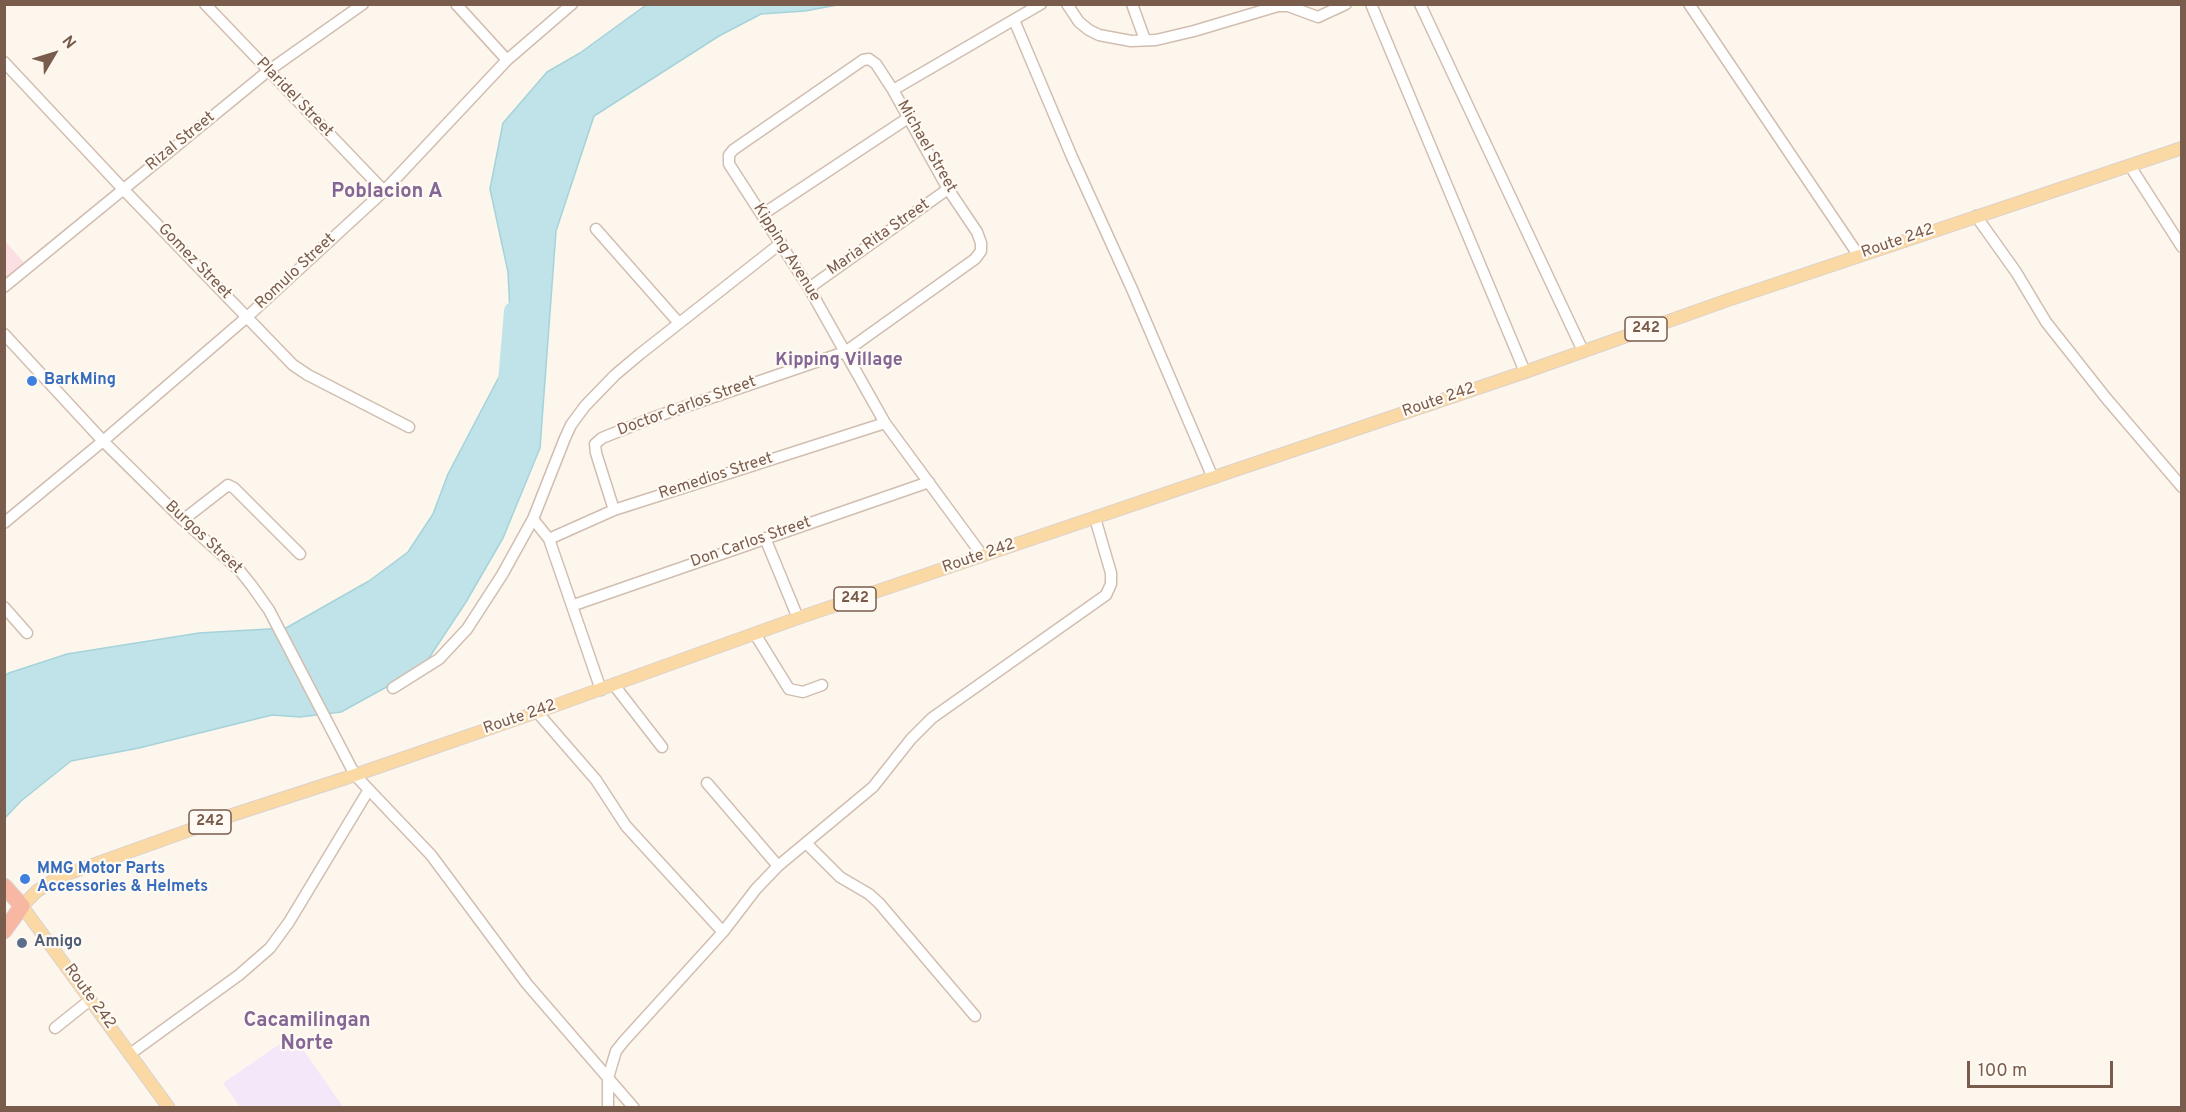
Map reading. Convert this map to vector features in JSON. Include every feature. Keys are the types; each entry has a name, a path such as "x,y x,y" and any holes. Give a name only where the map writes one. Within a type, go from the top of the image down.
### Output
{"highway":[{"path":"4,932 22,906 5,886"}],"main road":[{"name":"Route 242","path":"169,1107 22,906 37,891 59,877 226,817 601,690 798,618 2181,148"}],"street":[{"name":"Plaridel Street","path":"205,4 384,191"},
{"name":"Rizal Street","path":"4,287 268,71 363,4"},
{"path":"456,4 507,60"},
{"name":"Romulo Street","path":"4,523 247,316 384,191 507,60 572,4"},
{"path":"893,90 1041,4"},
{"path":"1067,4 1079,22 1099,35 1131,41 1194,31 1278,6 1288,6 1318,17 1346,4"},
{"path":"1132,4 1145,40"},
{"path":"1371,4 1525,372"},
{"path":"1420,4 1583,351"},
{"path":"1689,4 1859,256"},
{"path":"1014,20 1213,478"},
{"name":"Michael Street","path":"729,155 863,60 869,59 876,64 893,90 948,189 977,232 981,243"},
{"name":"Gomez Street","path":"4,62 293,365 409,427"},
{"path":"763,214 908,118"},
{"name":"Kipping Avenue","path":"729,155 729,164 809,288 885,423 929,482"},
{"path":"2130,166 2181,247"},
{"name":"Maria Rita Street","path":"809,288 948,189"},
{"path":"1976,216 2016,272 2046,322 2106,398 2181,486"},
{"path":"596,229 678,322"},
{"path":"393,688 440,659 467,629 502,575 533,519 565,438 585,406 615,375 678,322 781,243"},
{"name":"Doctor Carlos Street","path":"614,510 596,453 595,444 602,438 845,352 975,259 981,251 981,243"},
{"name":"Burgos Street","path":"4,334 103,441 183,520 240,571 269,610 355,775 431,855 527,984 634,1107"},
{"name":"Remedios Street","path":"549,539 614,510 885,423"},
{"path":"929,482 982,555"},
{"name":"Don Carlos Street","path":"573,605 929,482"},
{"path":"183,520 228,485 234,488 300,554"},
{"path":"608,1107 608,1078 616,1051 723,932 756,889 778,866 873,787 911,739 932,718 1106,595 1111,584 1112,573 1095,518"},
{"path":"533,519 549,539 601,690"},
{"path":"765,538 798,618"},
{"path":"4,607 27,633"},
{"path":"755,634 789,689 803,692 822,685"},
{"path":"614,685 662,747"},
{"path":"537,712 596,780 626,826 723,932"},
{"path":"706,783 778,866"},
{"path":"130,1053 239,975 270,948 289,922 368,791"},
{"path":"806,843 840,877 869,894 879,903 975,1016"},
{"path":"55,1028 90,1000"}],"shaded area":[{"path":"5,241 26,265 5,283"},
{"path":"293,1035 343,1107 240,1107 223,1083"}],"water":[{"path":"646,5 837,5 805,11 761,14 719,36 594,116 556,231 540,448 503,538 466,602 423,667 341,712 300,717 272,715 139,748 71,761 21,801 5,818 4,676 67,654 199,633 286,628 369,581 408,552 433,514 448,474 512,352 508,272 490,189 503,123 547,72 580,53"}],"waterway":[{"path":"507,382 513,311"}],"place":[{"name":"BarkMing","path":"32,381"},
{"name":"MMG Motor Parts Accessories & Helmets","path":"25,879"},
{"name":"Amigo","path":"22,943"}],"district":[{"name":"Poblacion A","path":"387,193"},
{"name":"Kipping Village","path":"839,361"},
{"name":"Cacamilingan Norte","path":"307,1034"}]}
